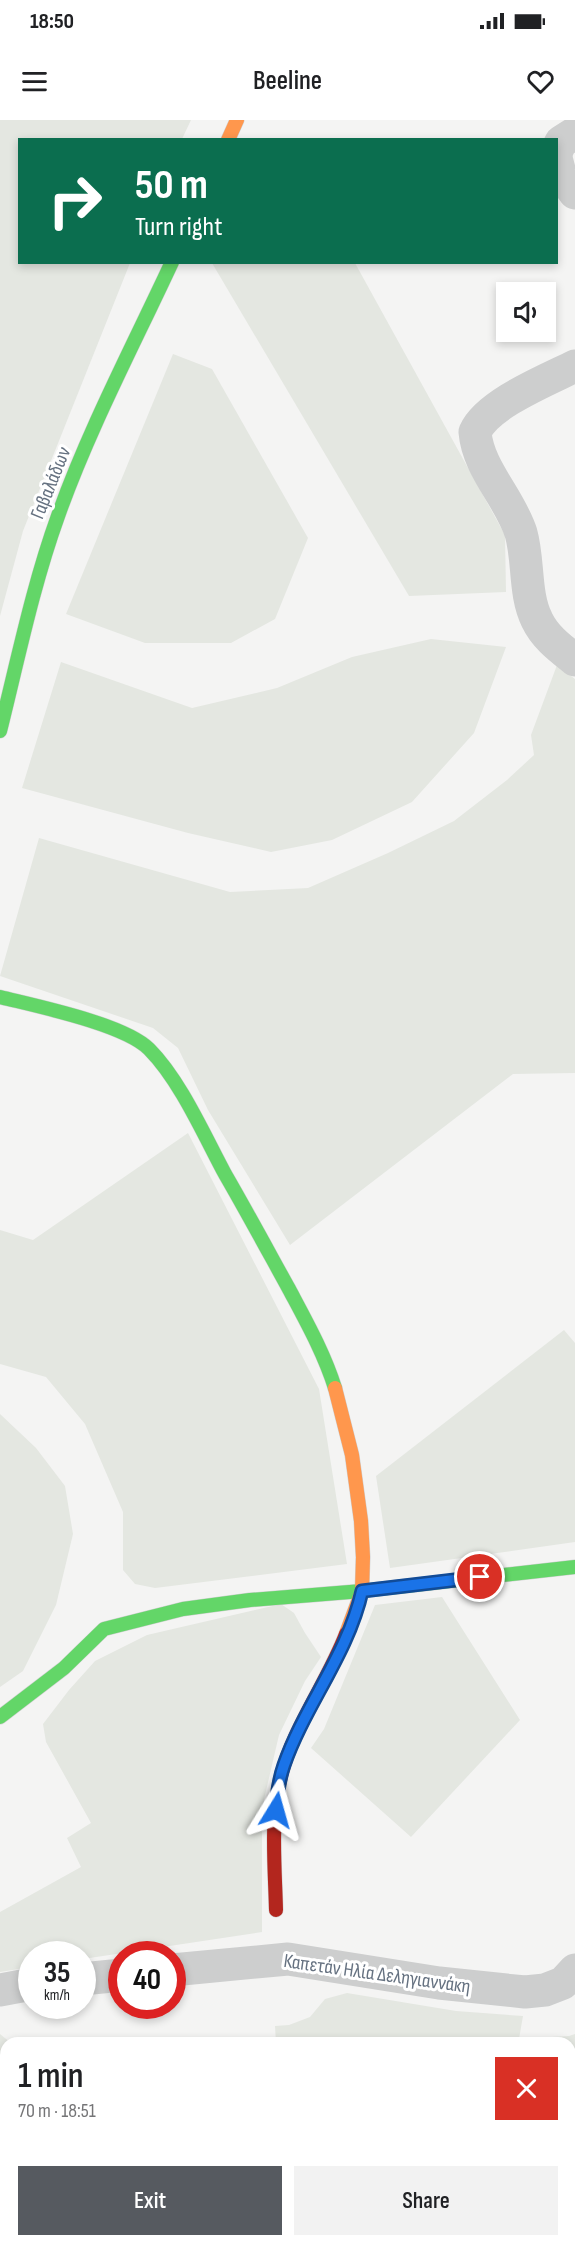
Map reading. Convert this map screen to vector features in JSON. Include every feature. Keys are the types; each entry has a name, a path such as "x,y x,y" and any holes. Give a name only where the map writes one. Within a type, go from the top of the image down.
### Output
{"street":[{"path":"229,138 237,120"},
{"path":"558,148 561,142 575,133"},
{"path":"558,165 560,172 575,194"},
{"name":"Γαβαλάδων","path":"0,731 44,557 59,513 94,430 171,264"},
{"path":"575,366 499,406 482,420 475,432 480,455 521,532 532,608 537,621 545,634 575,660"},
{"path":"0,997 73,1016 132,1037 149,1049 176,1085 310,1328 329,1368 345,1420 352,1455 362,1541 362,1591 337,1656 292,1744 280,1777 275,1818 276,1910"},
{"path":"0,1717 64,1668 104,1629 194,1608 250,1600 362,1591 575,1566"},
{"name":"Καπετάν Ηλία Δεληγιαννάκη","path":"186,1969 288,1959 439,1983 525,1992 545,1990 563,1983 575,1970"},
{"path":"0,1990 18,1987"}],"shaded area":[{"path":"0,120 191,120 182,138 18,138 18,264 130,264 23,531 0,616"},
{"path":"213,264 356,264 505,535 506,592 409,596"},
{"path":"173,354 212,369 308,538 275,619 231,643 145,643 66,614"},
{"path":"431,639 506,647 474,733 412,802 332,840 271,852 188,833 22,788 61,662 192,708 277,688 352,657"},
{"path":"557,665 575,679 575,1073 513,1074 290,1245 208,1110 178,1048 153,1028 0,976 39,838 230,892 308,888 454,821 507,780 534,755 531,735"},
{"path":"188,1133 319,1389 347,1564 155,1588 135,1584 123,1570 123,1512 85,1424 46,1377 0,1364 0,1230 33,1240"},
{"path":"564,1330 575,1343 575,1542 390,1568 376,1476"},
{"path":"0,1414 36,1448 65,1486 73,1534 56,1605 23,1671 0,1687"},
{"path":"442,1597 520,1720 411,1837 311,1748 324,1729 375,1605"},
{"path":"281,1604 294,1613 321,1657 305,1681 279,1735 262,1808 262,1932 186,1943 186,1941 108,1941 108,1955 96,1957 96,1941 18,1941 18,1969 0,1972 0,1912 81,1867 67,1838 91,1823 46,1742 43,1724 95,1661 147,1635"},
{"path":"347,1993 456,2011 523,2016 519,2037 276,2037 275,2026 289,2025 310,2017 325,1999"}],"traffic: fast":[{"path":"0,731 33,595 58,516 97,420 171,264"},
{"path":"0,997 100,1024 137,1040 149,1049 171,1076 191,1109 308,1325 335,1388"},
{"path":"0,1717 64,1668 104,1629 183,1609 250,1600 362,1591 575,1567"}],"traffic: slow":[{"path":"229,138 237,120"},
{"path":"335,1388 352,1455 361,1521 363,1557 362,1591 346,1634"}],"traffic: jam":[{"path":"276,1910 274,1826 281,1776 302,1722 346,1634"}],"route":[{"path":"276,1810 280,1777 292,1744 323,1686 354,1616 362,1591 480,1577"}]}
